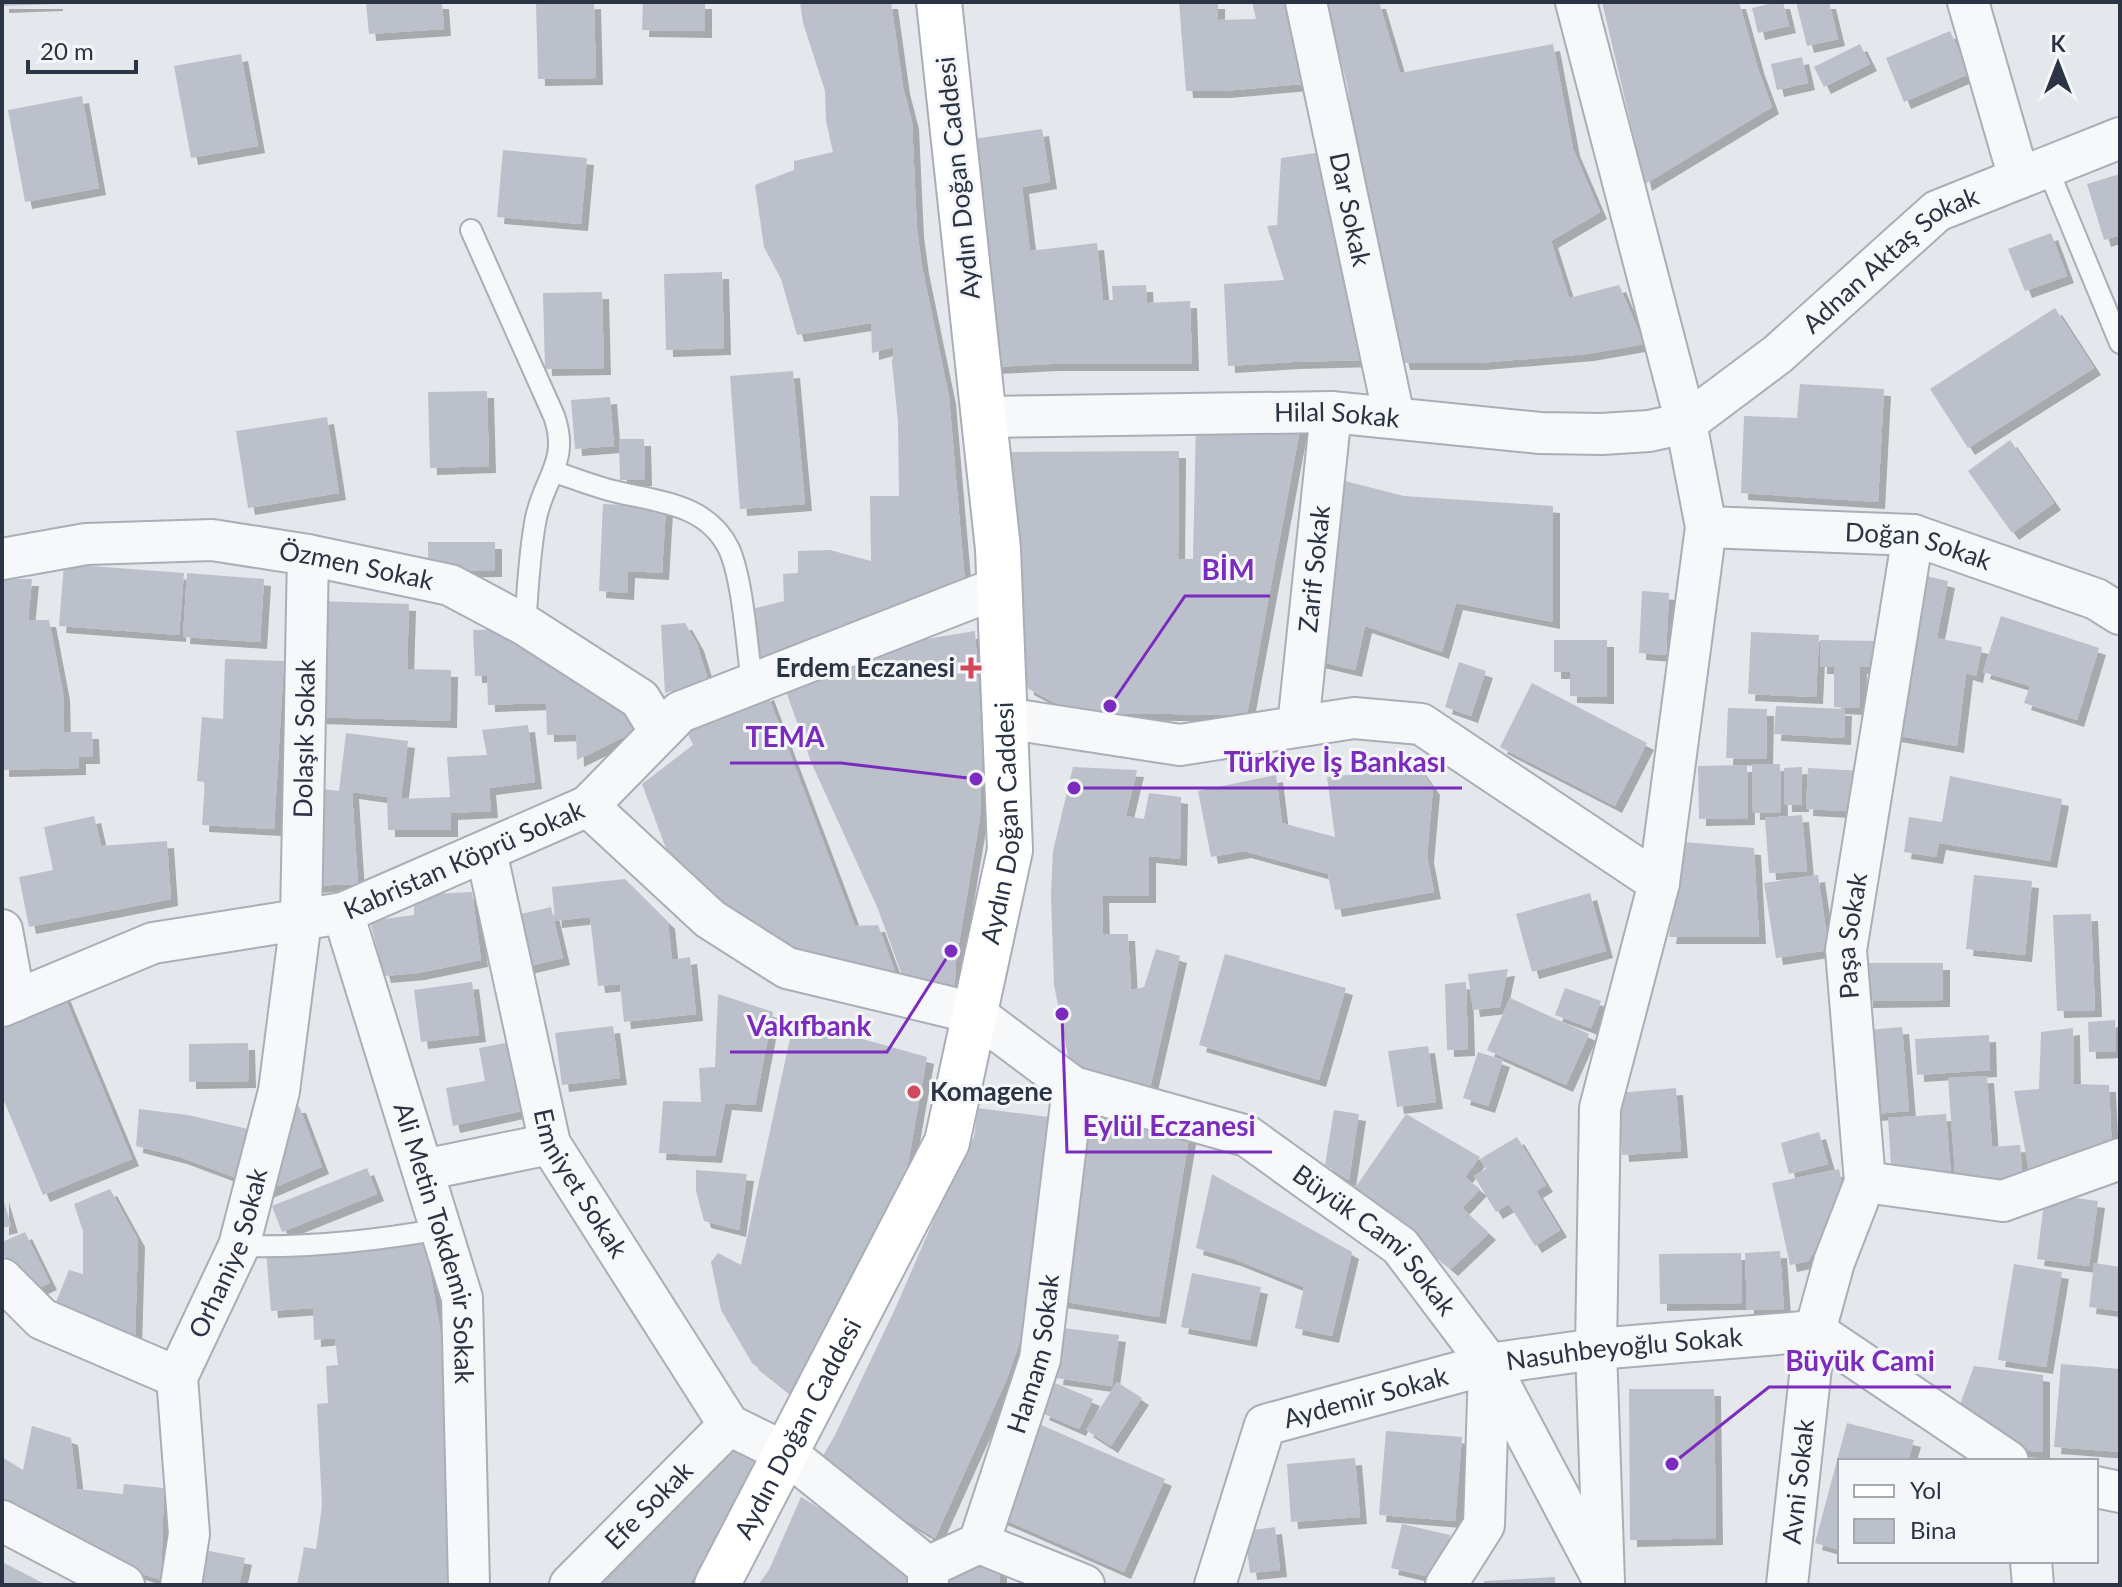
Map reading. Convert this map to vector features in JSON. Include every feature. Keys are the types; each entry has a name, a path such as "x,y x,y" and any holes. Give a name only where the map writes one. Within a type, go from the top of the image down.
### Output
{"main road":[{"name":"Aydın Doğan Caddesi","path":"717,1585 947,1142 1010,850 1000,587 985,417 939,2"}],"street":[{"name":"Dar Sokak","path":"1306,2 1394,417"},
{"path":"1576,2 1686,423 1706,527 1659,883 1600,1108 1596,1349 1605,1584"},
{"path":"1968,2 2033,172"},
{"name":"Adnan Aktaş Sokak","path":"1686,423 1778,354 1937,211 2120,138"},
{"name":"Hilal Sokak","path":"985,417 1331,412 1540,433 1602,434 1649,431 1686,423"},
{"name":"Zarif Sokak","path":"1298,726 1331,412"},
{"name":"Doğan Sokak","path":"1706,527 1913,535 2096,599 2120,614"},
{"name":"Paşa Sokak","path":"1815,1331 1834,1262 1865,1182 1846,950 1913,535"},
{"name":"Özmen Sokak","path":"2,559 86,544 212,540 308,555 450,585 525,625 640,699 660,732"},
{"name":"Dolaşık Sokak","path":"301,920 308,555"},
{"path":"588,806 680,712 1000,587"},
{"path":"1005,718 1180,745 1354,718 1421,724 1659,883"},
{"name":"Kabristan Köprü Sokak","path":"9,1003 153,943 343,913 588,806 710,919 787,968 974,1013"},
{"name":"Emniyet Sokak","path":"486,851 550,1144 729,1425"},
{"name":"Ali Metin Tokdemir Sokak","path":"343,913 462,1298 469,1585"},
{"name":"Orhaniye Sokak","path":"181,1585 189,1534 177,1377 239,1246 279,1091 301,920"},
{"path":"2,930 9,1003"},
{"name":"Büyük Cami Sokak","path":"974,1013 1073,1087 1247,1136 1400,1246 1489,1364 1605,1584"},
{"name":"Hamam Sokak","path":"979,1543 1040,1359 1073,1087"},
{"path":"423,1170 550,1144"},
{"path":"1865,1182 2003,1201 2120,1159"},
{"path":"2,1279 42,1319 177,1377"},
{"path":"1815,1331 2005,1459"},
{"name":"Nasuhbeyoğlu Sokak","path":"1489,1364 1596,1349 1815,1331"},
{"name":"Avni Sokak","path":"1787,1585 1815,1331"},
{"path":"1446,1585 1484,1525 1489,1364"},
{"name":"Aydemir Sokak","path":"1215,1585 1265,1425 1489,1364"},
{"path":"729,1425 786,1453 928,1576 979,1543 1084,1585"},
{"name":"Efe Sokak","path":"570,1585 729,1425"},
{"path":"2098,1487 2120,1492"},
{"path":"2,1521 124,1585"},
{"path":"2031,1563 2033,1585"}],"lane":[{"path":"2033,172 2120,343"},
{"path":"471,230 558,428 559,457 544,492 535,525 525,625"},
{"path":"554,472 612,490 682,506 701,516 717,530 729,549 736,570 752,683"},
{"path":"239,1246 321,1245 441,1229"}],"building":[{"path":"2,2 56,2 56,4 2,6"},
{"path":"366,2 442,2 444,29 369,34"},
{"path":"594,2 596,78 538,79 536,4"},
{"path":"643,2 705,2 705,31 642,30"},
{"path":"800,2 891,2 903,87 912,122 917,230 922,267 949,397 966,595 761,664 752,609 784,601 783,574 798,573 798,551 830,550 871,561 870,496 899,496 898,422 892,362 894,347 872,353 871,323 797,335 781,279 764,247 755,185 794,170 794,161 833,152 826,121 825,91 803,23"},
{"path":"1179,2 1218,2 1218,20 1256,19 1252,2 1294,2 1313,83 1186,91"},
{"path":"1325,2 1379,2 1400,73 1553,44 1573,149 1600,212 1551,241 1569,298 1619,285 1644,344 1587,354 1479,363 1403,363 1356,144 1347,84"},
{"path":"1602,2 1739,2 1772,107 1645,184"},
{"path":"1783,2 1789,26 1758,33 1752,8"},
{"path":"1796,2 1829,2 1838,39 1807,46"},
{"path":"1950,31 1969,74 1904,102 1886,58"},
{"path":"1860,44 1870,64 1824,87 1814,67"},
{"path":"241,54 258,146 191,158 174,66"},
{"path":"1802,57 1808,83 1777,90 1771,64"},
{"path":"82,96 99,188 25,202 8,110"},
{"path":"1042,129 1050,182 1022,187 1030,251 1097,243 1103,300 1113,300 1112,286 1146,285 1147,303 1190,301 1192,364 992,367 966,140"},
{"path":"503,150 587,158 581,224 497,217"},
{"path":"1329,151 1368,360 1228,366 1224,284 1284,280 1267,226 1277,225 1281,158"},
{"path":"2120,174 2120,235 2104,240 2087,184"},
{"path":"2051,233 2067,276 2025,291 2008,249"},
{"path":"722,272 724,348 666,350 664,274"},
{"path":"602,292 604,368 545,369 543,293"},
{"path":"2055,308 2094,368 1968,448 1930,389"},
{"path":"793,371 805,504 740,509 730,376"},
{"path":"1800,384 1884,389 1878,502 1741,493 1744,416 1797,418"},
{"path":"487,391 489,466 430,468 428,392"},
{"path":"610,397 614,446 575,449 571,400"},
{"path":"327,417 339,493 248,508 236,431"},
{"path":"1196,423 1301,424 1247,715 1096,713 1061,706 1027,688 1005,452 1179,451 1178,559 1193,559"},
{"path":"619,439 644,439 645,479 620,480"},
{"path":"2010,440 2054,503 2012,533 1968,471"},
{"path":"1341,480 1404,496 1553,506 1553,622 1456,603 1442,652 1365,626 1355,670 1313,660"},
{"path":"603,504 666,507 662,573 628,571 627,593 599,591"},
{"path":"428,542 495,542 495,570 428,571"},
{"path":"64,564 184,573 179,635 59,626"},
{"path":"187,573 264,579 260,642 183,637"},
{"path":"1922,575 1948,581 1937,638 1982,647 1976,676 1966,673 1957,746 1894,735"},
{"path":"2,579 32,579 28,620 49,620 63,693 64,732 92,732 93,757 79,757 79,768 2,770"},
{"path":"1642,591 1669,593 1666,655 1639,653"},
{"path":"317,601 409,604 407,669 451,670 450,721 314,717"},
{"path":"2001,616 2099,648 2077,720 2024,703 2030,686 1983,672"},
{"path":"685,623 697,644 708,680 665,693 661,625"},
{"path":"515,629 621,694 638,730 577,760 576,734 547,735 546,703 488,705 487,676 475,676 473,630"},
{"path":"975,631 982,738 980,818 956,961 954,999 908,992 878,909 811,762 782,680 883,646"},
{"path":"1751,632 1819,635 1816,697 1748,694"},
{"path":"1554,640 1607,640 1607,697 1570,696 1570,672 1554,672"},
{"path":"1820,640 1879,641 1878,667 1860,667 1859,708 1834,707 1834,667 1820,667"},
{"path":"225,659 284,661 274,829 202,825 205,782 197,781 202,717 223,719"},
{"path":"1459,662 1486,671 1471,716 1445,707"},
{"path":"1532,683 1647,743 1615,806 1500,747"},
{"path":"767,693 855,926 878,925 901,988 802,963 713,908 668,854 642,784 693,745 684,725"},
{"path":"1776,706 1845,709 1844,738 1774,734"},
{"path":"1728,708 1767,709 1766,759 1726,758"},
{"path":"528,725 535,782 489,788 491,811 451,813 451,830 388,830 387,797 352,792 358,884 308,886 314,788 339,791 346,733 408,741 401,799 450,797 447,757 487,755 482,730"},
{"path":"1780,764 1781,812 1753,813 1752,765"},
{"path":"1747,765 1748,818 1699,819 1698,766"},
{"path":"1073,767 1137,770 1126,816 1144,819 1149,793 1181,797 1180,859 1149,856 1149,896 1102,896 1103,934 1128,934 1131,990 1144,987 1156,949 1180,956 1150,1088 1072,1076 1054,985 1051,896 1053,851"},
{"path":"1802,767 1802,805 1785,805 1784,768"},
{"path":"1419,768 1433,788 1427,856 1434,892 1335,910 1328,874 1244,851 1211,857 1198,791 1276,775 1282,823 1335,837 1327,777"},
{"path":"1808,768 1865,771 1863,812 1806,809"},
{"path":"1950,776 2062,799 2050,861 1939,843 1936,857 1904,852 1909,817 1942,822"},
{"path":"1802,815 1807,871 1769,873 1765,818"},
{"path":"94,816 101,846 167,841 171,899 29,927 19,877 53,870 44,827"},
{"path":"1684,842 1754,848 1759,937 1669,937"},
{"path":"1818,875 1829,950 1776,958 1764,883"},
{"path":"1974,875 2032,881 2025,955 1966,949"},
{"path":"625,879 668,922 672,960 690,957 696,1014 624,1022 620,984 598,986 590,917 555,921 552,887"},
{"path":"472,892 481,960 418,973 384,976 370,921 414,915 414,895"},
{"path":"1590,893 1606,951 1532,972 1516,914"},
{"path":"551,907 563,958 521,968 508,917"},
{"path":"2091,914 2095,1010 2057,1011 2053,915"},
{"path":"1225,954 1346,988 1319,1080 1199,1045"},
{"path":"1866,963 1943,963 1943,1000 1866,1001"},
{"path":"1508,969 1500,1007 1473,1010 1468,974"},
{"path":"472,982 479,1035 421,1042 414,990"},
{"path":"1466,982 1468,1049 1447,1050 1445,984"},
{"path":"1565,988 1601,1001 1591,1028 1555,1015"},
{"path":"63,993 132,1159 43,1195 2,1096 2,1018"},
{"path":"718,994 773,1012 755,1105 725,1103 715,1156 659,1153 663,1101 701,1102 699,1068 715,1067"},
{"path":"1510,998 1589,1034 1566,1085 1487,1050"},
{"path":"794,1020 927,1057 905,1180 833,1332 791,1394 752,1363 721,1310 711,1262 718,1253 741,1265"},
{"path":"2115,1020 2116,1051 2089,1052 2088,1022"},
{"path":"613,1026 620,1078 562,1085 555,1033"},
{"path":"1902,1027 1909,1111 1874,1114 1867,1030"},
{"path":"2073,1028 2074,1084 2109,1085 2112,1152 2030,1176 2014,1091 2039,1089 2041,1032"},
{"path":"1989,1035 1990,1070 1917,1075 1915,1039"},
{"path":"520,1040 535,1108 453,1126 446,1088 485,1081 479,1048"},
{"path":"248,1043 249,1081 189,1082 189,1044"},
{"path":"1428,1046 1436,1102 1397,1107 1388,1051"},
{"path":"1478,1052 1503,1060 1488,1106 1463,1098"},
{"path":"1987,1076 1992,1147 2020,1145 2023,1182 1956,1186 1948,1078"},
{"path":"1676,1088 1681,1151 1622,1155 1618,1093"},
{"path":"280,1106 299,1106 322,1167 264,1192"},
{"path":"978,1108 1048,1117 1042,1189 1030,1293 1020,1341 1006,1381 935,1538 817,1466 835,1435 895,1309 954,1173 974,1137"},
{"path":"139,1109 188,1115 248,1129 239,1179 180,1157 136,1146"},
{"path":"1334,1110 1359,1114 1349,1180 1325,1165"},
{"path":"1406,1114 1480,1157 1465,1177 1480,1189 1462,1208 1489,1233 1451,1269 1355,1188"},
{"path":"1946,1114 1951,1176 1892,1180 1888,1118"},
{"path":"1090,1116 1190,1132 1159,1317 1060,1301"},
{"path":"1819,1132 1828,1164 1789,1174 1781,1143"},
{"path":"1517,1137 1546,1185 1536,1191 1560,1230 1535,1246 1509,1204 1496,1212 1474,1176 1486,1169 1480,1159"},
{"path":"367,1168 377,1194 282,1232 272,1206"},
{"path":"1839,1169 1846,1203 1808,1261 1790,1265 1772,1183"},
{"path":"696,1170 747,1174 739,1230 704,1221 696,1191"},
{"path":"1212,1174 1352,1252 1332,1336 1295,1328 1304,1287 1234,1259 1196,1248"},
{"path":"110,1189 138,1240 135,1339 54,1307 69,1270 83,1274 83,1231 74,1204"},
{"path":"2045,1194 2098,1201 2089,1266 2037,1259"},
{"path":"2,1195 11,1226 2,1228"},
{"path":"25,1232 50,1283 24,1295 2,1251 2,1242"},
{"path":"424,1236 444,1352 449,1453 448,1585 297,1585 304,1547 316,1549 322,1506 317,1404 328,1403 326,1366 338,1365 335,1338 314,1340 313,1308 271,1311 266,1251"},
{"path":"1780,1251 1784,1309 1747,1310 1745,1253"},
{"path":"1741,1253 1742,1303 1660,1304 1659,1254"},
{"path":"2094,1263 2120,1267 2120,1311 2089,1307"},
{"path":"2014,1264 2062,1272 2046,1367 1998,1360"},
{"path":"1192,1273 1261,1287 1250,1340 1181,1327"},
{"path":"1063,1328 1119,1335 1112,1386 1056,1378"},
{"path":"2061,1364 2120,1369 2120,1452 2054,1447"},
{"path":"1974,1366 2043,1375 2043,1452 2007,1449 1959,1407"},
{"path":"1117,1382 1142,1398 1111,1446 1086,1430"},
{"path":"1055,1383 1093,1399 1079,1429 1042,1413"},
{"path":"1629,1389 1714,1389 1716,1538 1630,1540"},
{"path":"1847,1423 1914,1440 1909,1459 1838,1459 1838,1549 1815,1543"},
{"path":"1039,1424 1165,1479 1124,1572 998,1517"},
{"path":"32,1426 71,1438 77,1489 123,1494 124,1484 164,1488 161,1580 113,1565 2,1511 2,1457 23,1470"},
{"path":"1386,1431 1462,1437 1455,1521 1379,1515"},
{"path":"733,1434 769,1453 689,1585 584,1585"},
{"path":"1355,1458 1360,1517 1291,1522 1287,1464"},
{"path":"801,1497 907,1562 906,1585 758,1585 769,1570"},
{"path":"1402,1524 1450,1535 1439,1579 1391,1568"},
{"path":"1275,1527 1280,1570 1250,1573 1245,1531"},
{"path":"194,1548 245,1558 239,1585 186,1585"},
{"path":"2,1562 47,1585 2,1585"},
{"path":"956,1565 1000,1565 1000,1585 940,1585"},
{"path":"1555,1577 1555,1585 1484,1585 1484,1581"}],"place":[{"name":"Erdem Eczanesi","path":"971,668"},
{"name":"BİM","path":"1110,706"},
{"name":"TEMA","path":"976,779"},
{"name":"Türkiye İş Bankası","path":"1074,788"},
{"name":"Vakıfbank","path":"951,951"},
{"name":"Eylül Eczanesi","path":"1062,1014"},
{"name":"Komagene","path":"914,1092"},
{"name":"Büyük Cami","path":"1672,1464"}]}
